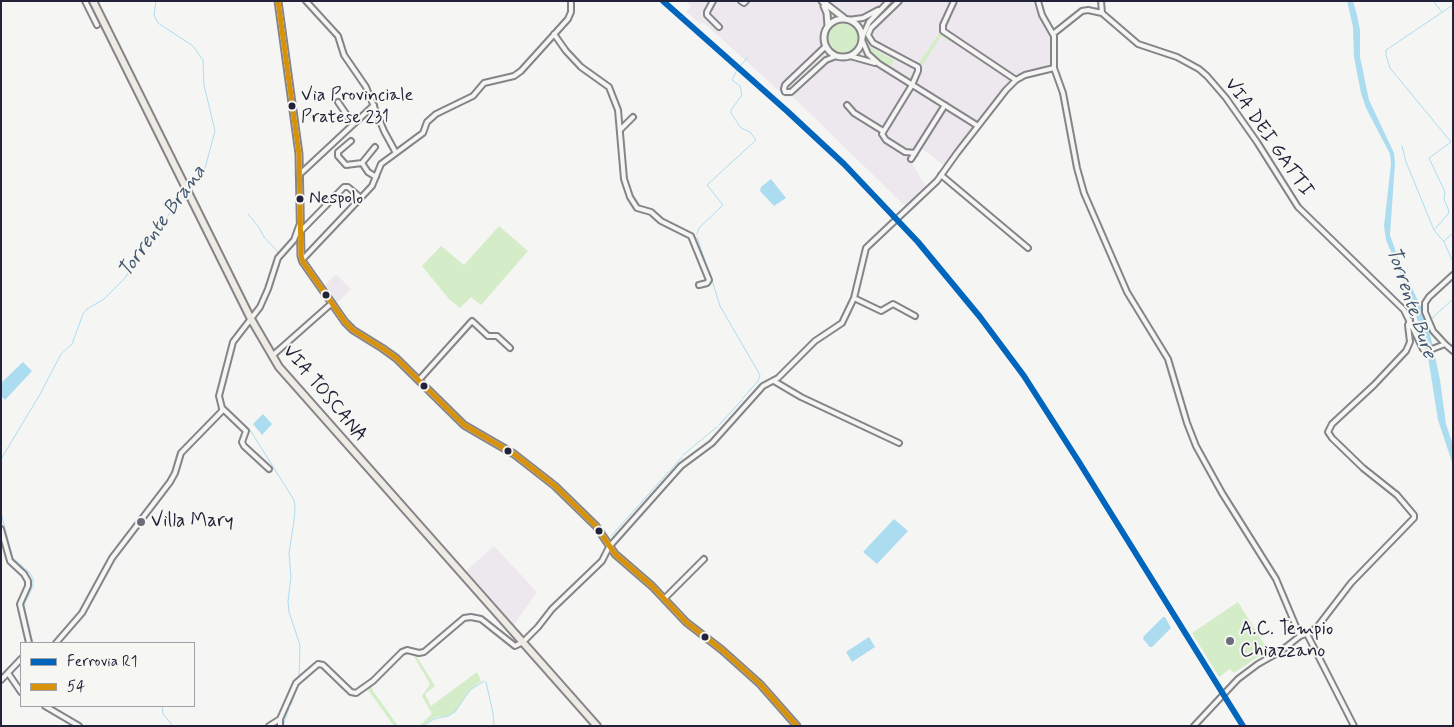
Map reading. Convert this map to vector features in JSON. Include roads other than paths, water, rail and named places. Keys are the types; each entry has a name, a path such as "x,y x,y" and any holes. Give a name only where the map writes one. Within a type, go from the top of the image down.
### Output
{"main road":[{"name":"VIA TOSCANA","path":"93,1 250,319 272,356 296,388 596,726"}],"street":[{"path":"85,1 97,25"},
{"path":"278,1 297,136 302,260 332,303 352,330 382,348 419,380 464,425 514,454 556,486 596,526 614,554 640,575 686,622 722,650 760,684 797,726"},
{"path":"306,1 336,33 344,55 366,87 384,131 396,153"},
{"path":"302,260 373,185 381,164 423,133 427,122 436,114 473,96 488,81 514,76 521,71 569,17 571,1"},
{"path":"713,1 707,15 719,27"},
{"path":"741,1 744,3 746,1"},
{"path":"822,1 835,12 858,26 868,54 879,64 978,126"},
{"path":"822,1 827,13 828,26 824,35 826,46 830,52 836,56 850,56 879,64"},
{"path":"850,56 858,50 868,24 889,1"},
{"path":"900,1 871,28 868,35 869,39 874,43 918,67 912,85 883,131 883,135 887,140 907,153 914,153"},
{"path":"954,1 943,24 942,31 1016,80"},
{"path":"1038,1 1042,15 1053,34 1054,68 1063,94 1077,168 1084,193 1134,307 1168,359 1196,446 1222,493 1276,578 1300,636"},
{"path":"1053,34 1082,11 1088,10 1102,13 1101,1"},
{"path":"828,26 837,20 863,18 880,10"},
{"name":"VIA DEI GATTI","path":"1102,13 1138,44 1178,57 1207,76 1226,98 1257,142 1298,207 1399,304 1410,320 1423,349 1427,351 1445,344"},
{"path":"554,34 578,64 609,87 618,110 624,180 632,202 638,209 651,212 661,222 691,236 709,280 707,283 699,285"},
{"path":"826,46 785,85 784,89 786,92 791,92 826,60 836,56"},
{"path":"280,726 280,719 296,683 318,664 322,665 351,692 356,693 371,683 402,652 408,650 417,653 424,652 464,618 481,619 515,646 523,642 552,609 602,560 608,547 681,466 712,443 759,390 783,374 815,341 842,323 854,298 866,248 936,182 978,126 1016,80 1027,74 1054,68"},
{"path":"338,102 352,124"},
{"path":"299,175 374,105"},
{"path":"847,105 854,113 883,131"},
{"path":"911,159 944,105"},
{"path":"620,130 633,117"},
{"path":"351,141 338,152 338,156 346,165 362,163 375,147"},
{"path":"362,163 368,172 376,176"},
{"path":"941,175 1028,248"},
{"path":"269,469 244,446 242,442 247,433 246,431 222,408 218,396 226,375 233,342 266,295 278,258 294,240 300,229 344,187 348,187 361,198"},
{"path":"1453,275 1425,303 1425,312 1433,331 1453,351"},
{"path":"854,298 882,311 893,304 915,316"},
{"path":"272,356 332,303"},
{"path":"1194,726 1235,682 1300,636 1307,634 1324,620 1351,583 1414,518 1414,514 1398,495 1363,468 1328,432 1332,424 1374,386 1404,354 1410,342 1408,325 1410,320"},
{"path":"419,380 472,321 487,335 497,336 510,348"},
{"path":"266,347 279,349"},
{"path":"774,381 801,397 899,443"},
{"path":"57,642 82,613 112,558 170,482 181,453 213,421 222,408"},
{"path":"1,529 10,560 24,574 28,581 28,586 20,604 29,642"},
{"path":"664,599 704,559"},
{"path":"1307,634 1354,726"},
{"path":"1,680 20,660"},
{"path":"8,673 20,691"},
{"path":"47,707 79,726"},
{"path":"269,726 280,719"}],"water":[{"path":"1347,1 1353,1 1357,15 1360,30 1360,57 1369,100 1394,153 1390,235 1424,314 1432,342 1446,424 1453,445 1453,465 1438,420 1426,344 1404,282 1386,240 1384,226 1391,164 1390,154 1366,108 1361,93 1354,57 1353,27"},
{"path":"771,179 786,198 774,206 760,191 761,187"},
{"path":"23,362 32,371 5,400 1,396 1,383"},
{"path":"263,414 272,424 262,435 253,424"},
{"path":"894,519 908,531 877,564 863,552"},
{"path":"1165,617 1171,628 1150,647 1143,639 1144,636"},
{"path":"869,637 875,647 852,662 846,652"}],"waterway":[{"name":"Torrente Brana","path":"156,1 154,15 158,23 193,46 203,60 204,85 215,131 205,168 191,189"},
{"path":"1433,1 1442,12"},
{"path":"1435,229 1449,211 1444,199 1445,192 1429,158 1451,142 1390,68 1386,50 1453,5"},
{"path":"741,65 747,58"},
{"path":"697,234 699,228 723,205 707,185 756,140 750,132 741,128 731,113 731,110 742,95 740,86 732,80 737,70"},
{"path":"1402,146 1406,162 1434,230 1444,242 1453,262"},
{"name":"Torrente Brana","path":"1,459 39,396 61,354 72,344 83,314 87,309 104,299 126,277 140,248 161,228 173,207 186,194"},
{"path":"248,214 264,237 279,253"},
{"path":"1444,241 1453,233"},
{"path":"697,237 711,278"},
{"path":"262,307 270,290 280,259"},
{"path":"712,280 720,306 760,375 758,381 743,398"},
{"name":"Torrente Bure","path":"1431,319 1453,299"},
{"path":"224,384 235,342"},
{"path":"719,425 742,400"},
{"path":"222,402 250,430 294,500 294,521 289,553 291,577 288,601 289,612 300,645 299,676"},
{"path":"683,455 717,427"},
{"path":"611,536 682,457"},
{"name":"Torrente Brana","path":"1,513 13,558 30,573 33,579 33,586 24,605 33,642"},
{"path":"423,726 434,719 448,716 455,712 470,690 484,681"},
{"path":"486,682 494,726"},
{"path":"291,705 298,685"},
{"name":"Torrente Brana","path":"162,707 163,714 173,726"},
{"path":"283,726 289,708"}],"railway":[{"path":"663,1 844,164 918,242 980,317 1024,376 1243,726"}],"rail line":[{"name":"R1","path":"663,1 844,164 918,242 980,317 1024,376 1243,726"}],"place":[{"name":"Via Provinciale Pratese 231","path":"292,106"},
{"name":"Nespolo","path":"300,199"},
{"name":"Villa Mary","path":"141,522"},
{"name":"A.C. Tempio Chiazzano","path":"1230,641"}]}
